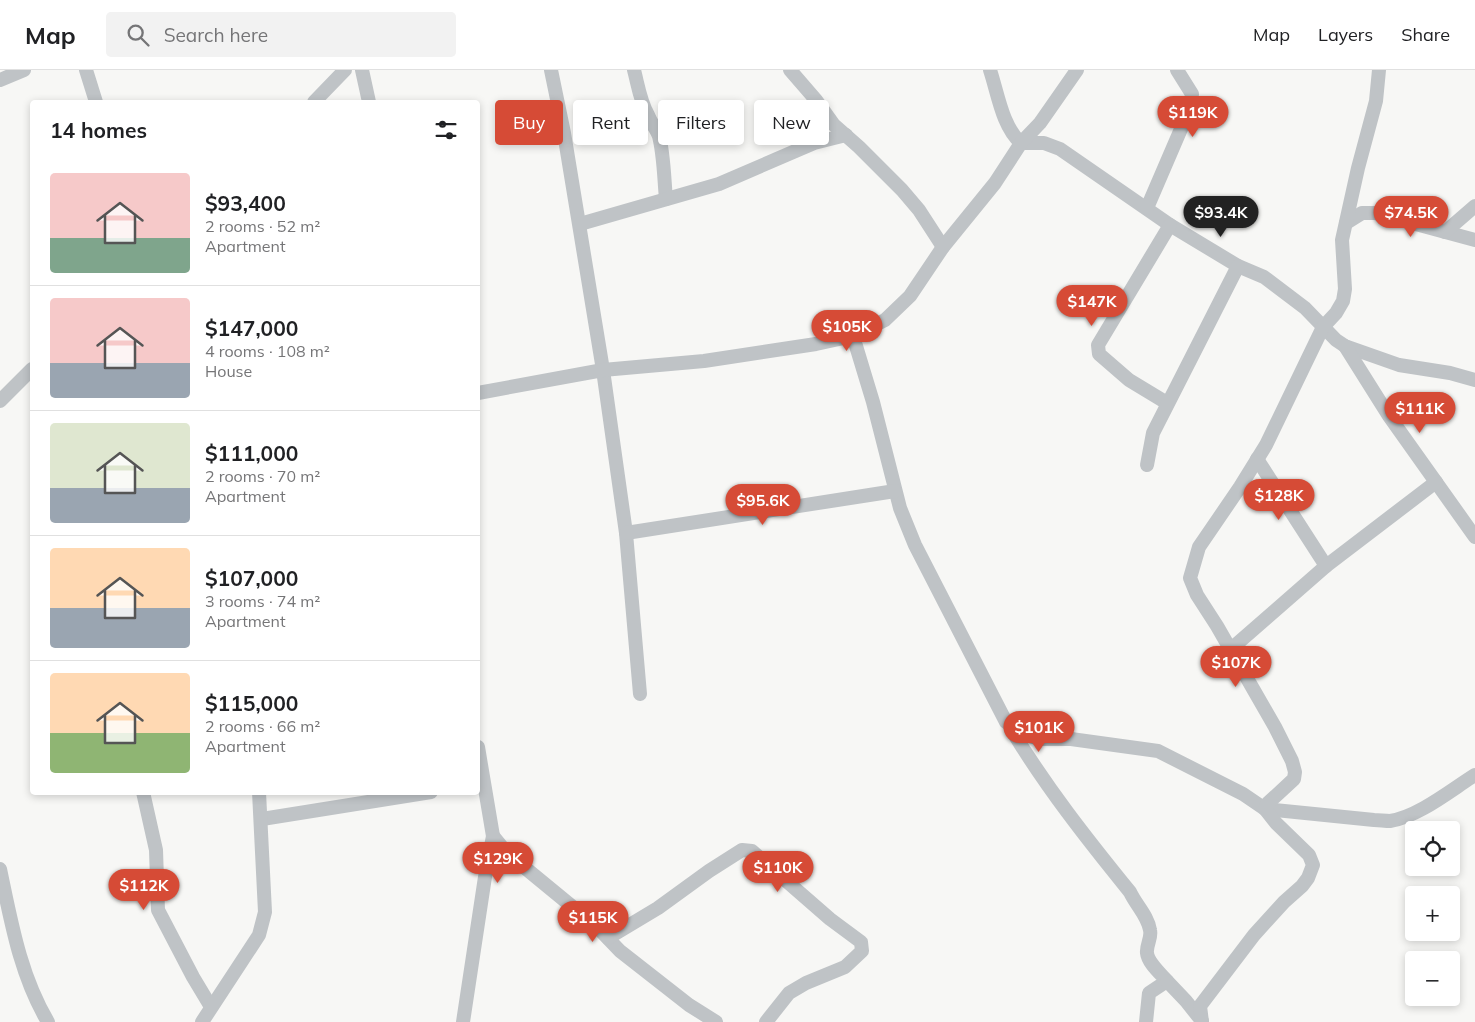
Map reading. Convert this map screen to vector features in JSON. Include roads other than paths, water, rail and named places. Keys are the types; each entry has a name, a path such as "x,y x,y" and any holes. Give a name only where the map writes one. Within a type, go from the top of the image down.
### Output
{"street":[{"path":"0,80 24,70"},
{"path":"86,70 95,100"},
{"path":"316,100 345,70"},
{"path":"362,70 369,100"},
{"path":"550,70 564,133 603,370 626,533 640,694"},
{"path":"634,70 642,100 659,138 666,199"},
{"path":"790,70 816,100 834,125 902,190 919,210 942,247"},
{"path":"990,70 1008,124 1014,137 1021,143 1044,143 1060,149 1170,225 1238,266 1264,278 1304,308 1336,340 1345,346 1400,365 1450,373 1475,380"},
{"path":"480,393 603,370 704,361 816,344 853,336 885,320 910,296 942,247 995,183 1021,143 1046,116 1078,70"},
{"path":"1147,208 1190,108 1192,94 1177,70"},
{"path":"1265,809 1268,802 1294,780 1295,772 1292,761 1231,649 1197,596 1190,578 1198,547 1240,487 1266,445 1324,327 1343,301 1345,289 1342,240 1376,101 1379,70"},
{"path":"580,224 720,184 814,143 846,135"},
{"path":"1445,232 1475,206"},
{"path":"1346,224 1362,213 1375,213 1475,240"},
{"path":"1167,403 1129,380 1099,354 1098,345 1170,225"},
{"path":"1147,465 1153,433 1238,266"},
{"path":"853,336 873,402 900,508 915,545 1006,722 1034,767 1072,821 1130,892 1151,931 1146,952 1151,962 1202,1022 1200,1006 1254,935 1308,878 1313,866 1309,855 1276,823 1265,809 1244,794 1158,751 1071,739 1040,739 1025,735 1006,722"},
{"path":"1345,346 1390,416 1475,537"},
{"path":"0,401 30,371"},
{"path":"1257,459 1326,566"},
{"path":"1231,649 1326,566 1436,482"},
{"path":"626,533 895,491"},
{"path":"463,1022 483,886 493,836 481,785 480,772"},
{"path":"1265,809 1389,821 1409,814 1475,775"},
{"path":"144,795 156,850 158,910 193,978 211,1007"},
{"path":"202,1022 259,935 263,925 265,912 262,819 259,795"},
{"path":"262,819 412,795"},
{"path":"493,836 507,853 597,927 620,951 689,1005 716,1022"},
{"path":"608,938 658,908 742,850 752,851 830,919 861,942 862,951 845,967 806,983 789,993 766,1022"},
{"path":"0,869 15,936 26,973 37,1003 48,1022"},
{"path":"1146,1022 1149,993 1167,981"}]}
